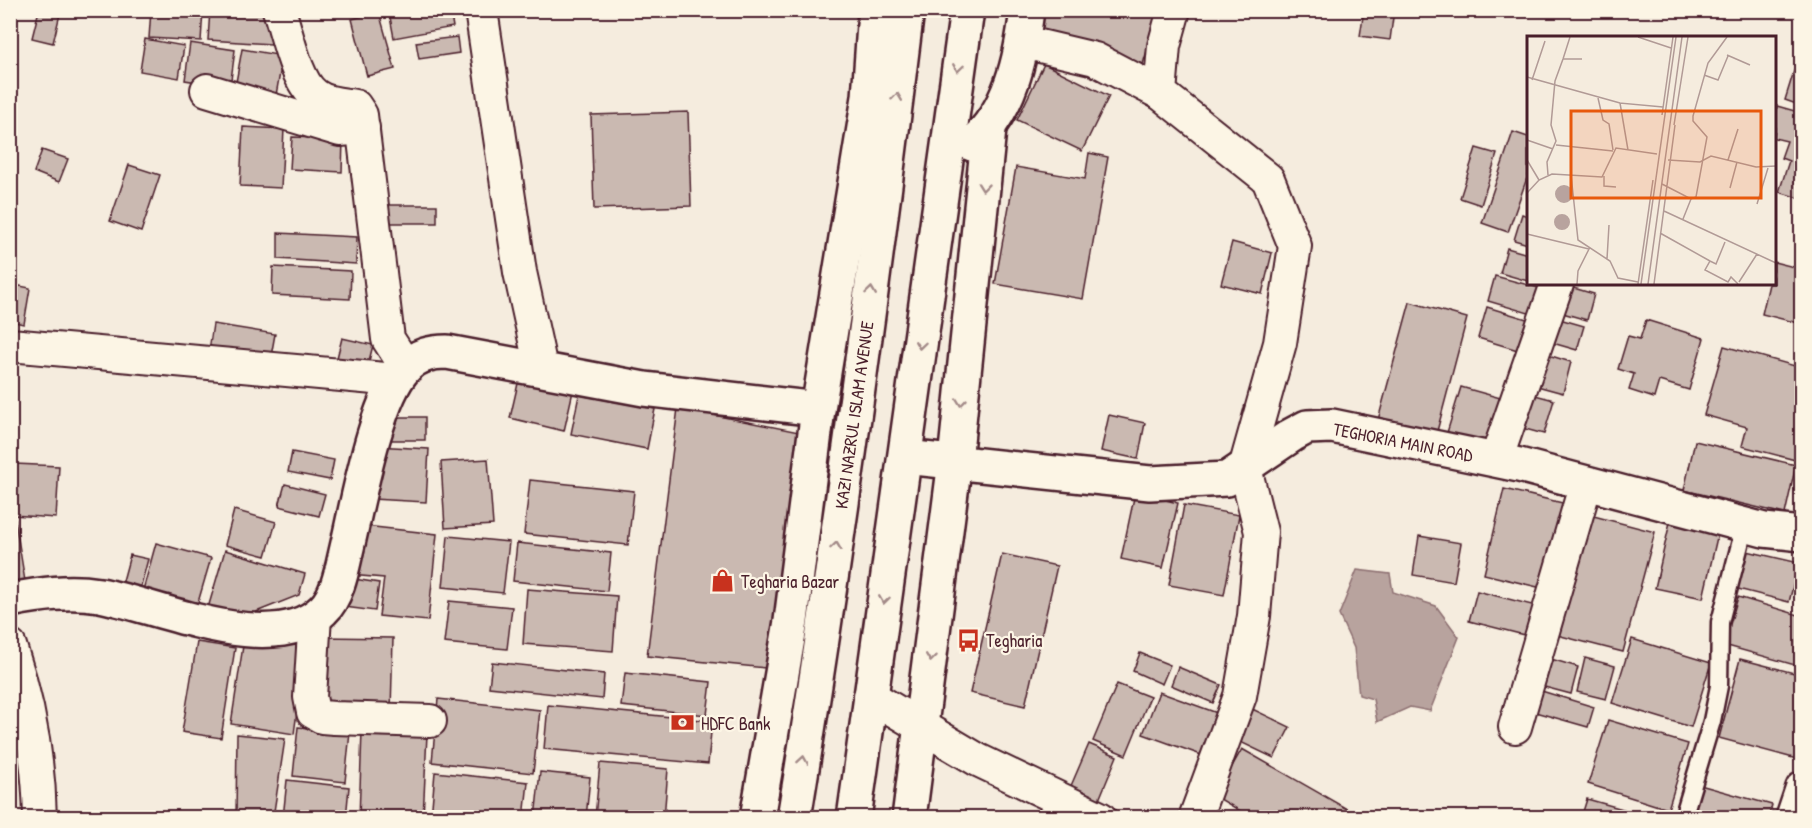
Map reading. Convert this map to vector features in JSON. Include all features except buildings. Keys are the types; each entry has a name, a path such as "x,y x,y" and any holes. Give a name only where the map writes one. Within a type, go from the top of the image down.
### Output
{"street":[{"path":"279,10 304,85 316,96 327,101 355,106 361,115 388,339 401,374"},
{"path":"481,10 520,272 541,368"},
{"path":"757,818 791,621 818,409 868,97 875,10"},
{"name":"KAZI NAZRUL ISLAM AVENUE","path":"794,818 830,594 891,154 907,10"},
{"path":"854,818 967,10"},
{"path":"944,168 989,129 1009,92 1023,42 1027,10"},
{"path":"1160,93 1164,46 1174,10"},
{"path":"1023,42 1095,59 1160,93 1268,179 1295,246 1280,343 1245,468 1261,532 1254,616 1240,696 1195,818"},
{"path":"207,90 340,130 363,128"},
{"path":"909,818 923,727 955,462 989,129"},
{"path":"1496,460 1557,285"},
{"path":"10,345 401,374"},
{"path":"10,600 52,592 100,595 232,628 274,631 299,626 324,610 337,587 375,436 401,374 429,352 447,352 541,368 644,389 818,409"},
{"name":"TEGHORIA MAIN ROAD","path":"905,457 1150,483 1227,479 1306,427 1332,426 1496,460 1764,531 1802,534"},
{"path":"1515,727 1586,483"},
{"path":"315,616 310,697 313,712 321,717 430,721"},
{"path":"10,646 26,695 39,774 40,818"},
{"path":"870,696 978,760 1100,818"},
{"path":"1792,818 1802,788"}],"lane":[{"path":"1683,818 1712,721 1719,686 1720,622 1745,525"}],"shaded area":[{"path":"1357,570 1390,574 1393,592 1436,606 1459,637 1430,711 1410,707 1377,722 1373,699 1359,695 1354,648 1339,615"}],"place":[{"name":"Tegharia Bazar","path":"723,581"},
{"name":"Tegharia","path":"968,640"},
{"name":"HDFC Bank","path":"683,723"}]}
